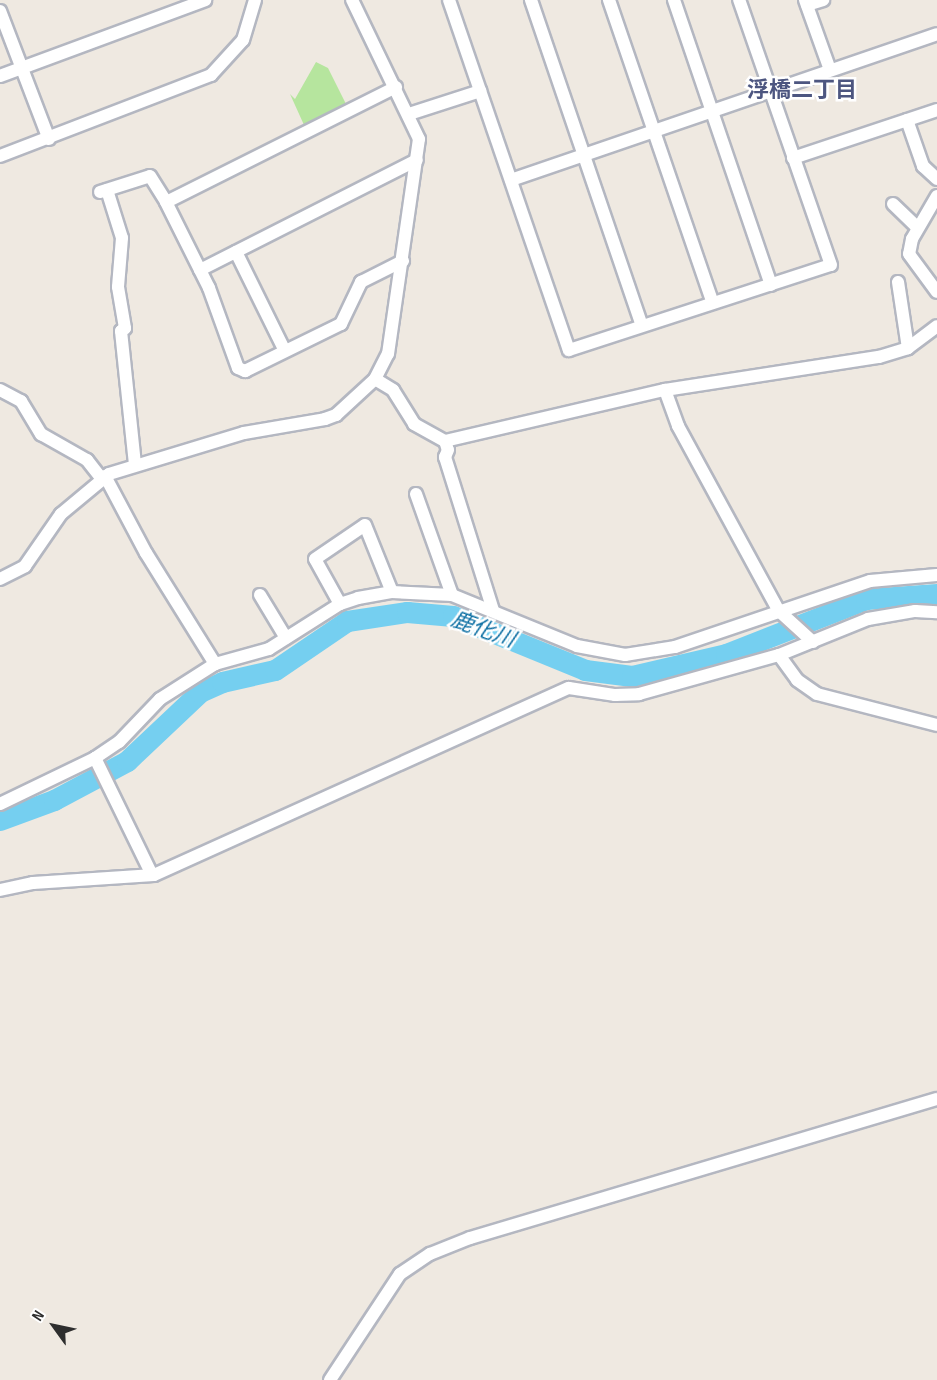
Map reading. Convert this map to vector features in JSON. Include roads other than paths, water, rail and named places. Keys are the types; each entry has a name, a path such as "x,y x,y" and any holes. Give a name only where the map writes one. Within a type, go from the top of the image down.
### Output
{"street":[{"path":"0,76 205,0"},
{"path":"0,156 211,75 243,40 255,0"},
{"path":"0,579 25,566 61,514 103,478 135,464 244,433 325,419 336,415 375,379 388,354 419,139 396,87 352,0"},
{"path":"450,0 569,350 831,265 739,0"},
{"path":"531,0 642,326"},
{"path":"609,0 713,303"},
{"path":"674,0 771,285"},
{"path":"823,0 806,3 830,70"},
{"path":"0,11 49,139"},
{"path":"511,180 937,34"},
{"path":"165,201 396,87"},
{"path":"409,114 480,91"},
{"path":"793,158 937,110"},
{"path":"907,120 923,166 937,179"},
{"path":"200,270 417,160"},
{"path":"135,464 121,331 125,328 118,287 122,238 104,191 150,176 200,270 238,368 245,371 341,324 361,282 403,261"},
{"path":"937,196 917,227 909,254 937,292"},
{"path":"893,204 917,227"},
{"path":"236,252 285,351"},
{"path":"898,282 908,348"},
{"path":"375,379 393,390 414,424 445,441 665,390 879,357 908,348 937,326"},
{"path":"0,390 21,401 41,434 87,460 103,478 146,553 215,664"},
{"path":"665,390 678,426 779,611 811,640"},
{"path":"445,441 448,450 445,457 492,610"},
{"path":"416,494 452,595"},
{"path":"340,604 315,559 365,525 392,592"},
{"path":"0,804 96,759 119,742 160,699 215,664 258,654 340,604 392,592 452,595 577,646 626,655 675,647 870,581 937,575"},
{"path":"260,595 286,638"},
{"path":"0,890 33,883 152,875 569,688 615,695 639,694 778,655 868,619 915,611 937,612"},
{"path":"778,655 797,680 817,694 937,725"},
{"path":"96,759 152,875"},
{"path":"330,1380 400,1274 430,1254 470,1238 937,1099"}],"waterway":[{"name":"鹿化川","path":"0,820 54,800 127,761 200,692 222,682 275,670 347,621 407,612 453,616 585,670 632,676 726,654 866,599 937,594"}],"district":[{"name":"浮橋二丁目","path":"802,91"}]}
